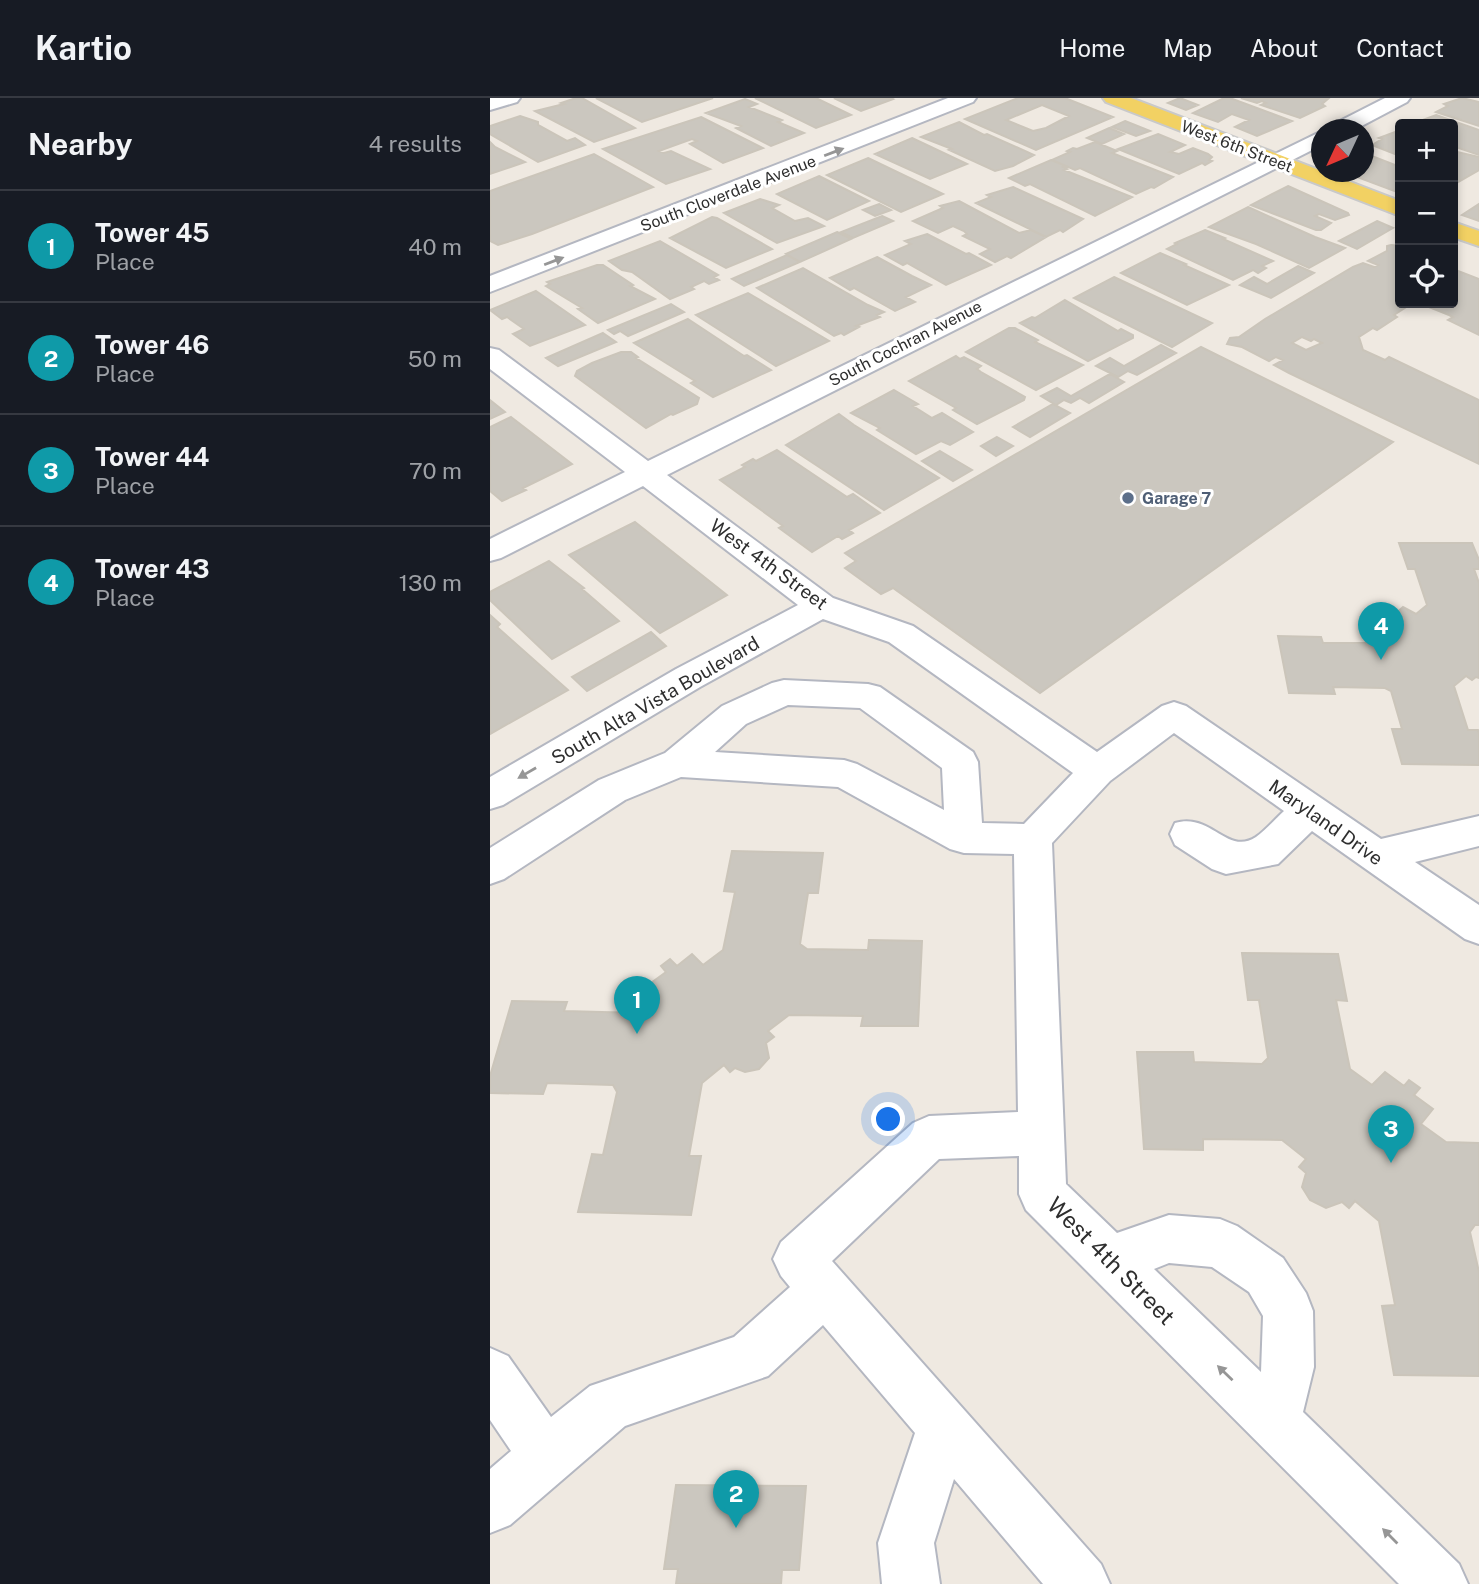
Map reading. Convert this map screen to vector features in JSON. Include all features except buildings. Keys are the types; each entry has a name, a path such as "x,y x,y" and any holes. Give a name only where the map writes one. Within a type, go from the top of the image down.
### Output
{"main road":[{"name":"West 6th Street","path":"1114,98 1395,207"},
{"path":"1458,231 1479,239"}],"street":[{"path":"490,104 510,98"},
{"name":"South Cloverdale Avenue","path":"490,285 966,98"},
{"path":"1359,119 1400,98"},
{"name":"South Cochran Avenue","path":"490,551 1311,142"},
{"name":"West 4th Street","path":"490,356 821,606 901,634 1097,771"},
{"name":"South Alta Vista Boulevard","path":"490,795 688,678 821,606"},
{"path":"741,651 784,692"},
{"path":"490,868 612,790 678,762 734,715 784,692 868,696 960,762 964,838"},
{"name":"Maryland Drive","path":"1097,771 1174,715 1479,927"},
{"path":"678,762 844,774 964,838 1033,839 1097,771"},
{"path":"1189,834 1226,858 1264,853 1309,810"},
{"path":"1374,856 1479,831"},
{"name":"West 4th Street","path":"1033,839 1043,1194 1438,1584"},
{"path":"1041,1133 929,1138 798,1259 1081,1584"},
{"path":"1110,1260 1169,1239 1220,1243 1266,1275 1288,1311 1288,1367 1274,1421"},
{"path":"490,1505 609,1405 750,1357 824,1290"},
{"path":"490,1374 546,1456"},
{"path":"911,1584 906,1544 944,1426"}],"place":[{"name":"Garage 7","path":"1128,498"},
{"name":"Tower 43","path":"1381,660"},
{"name":"Tower 45","path":"637,1034"},
{"name":"Tower 44","path":"1391,1163"},
{"name":"Tower 46","path":"736,1528"}]}
